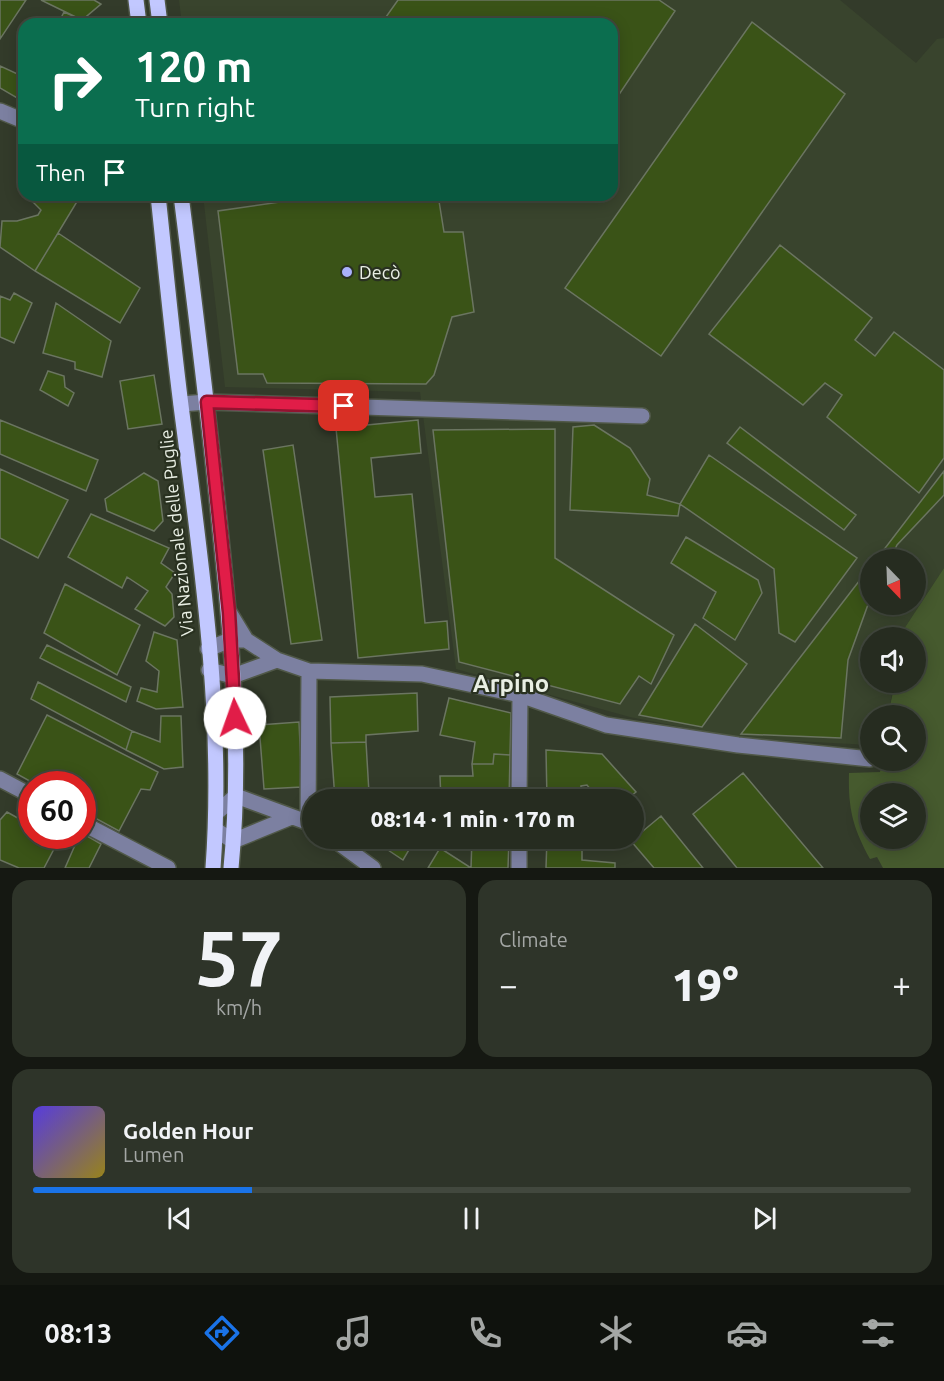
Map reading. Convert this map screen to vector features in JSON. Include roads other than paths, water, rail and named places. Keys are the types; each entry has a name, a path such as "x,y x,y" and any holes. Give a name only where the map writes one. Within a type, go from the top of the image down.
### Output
{"main road":[{"path":"136,0 138,18"},
{"path":"157,0 159,18"},
{"name":"Via Nazionale delle Puglie","path":"159,201 205,591 216,741 216,830 213,868"},
{"path":"182,201 207,402 229,612 238,640 233,676 236,796 231,868"}],"street":[{"path":"0,111 18,118"},
{"path":"181,404 207,402 642,416"},
{"path":"208,649 238,640 278,660 309,671 422,674 520,695 606,725 738,745 860,758"},
{"path":"209,670 233,676 278,660"},
{"path":"309,671 310,789"},
{"path":"519,789 520,695"},
{"path":"0,779 18,789"},
{"path":"216,813 236,796 302,821"},
{"path":"216,830 233,841 289,818"},
{"path":"96,830 168,868"},
{"path":"347,849 373,868"},
{"path":"519,849 519,868"}],"place":[{"name":"Decò","path":"347,272"}],"district":[{"name":"Arpino","path":"511,683"}]}
